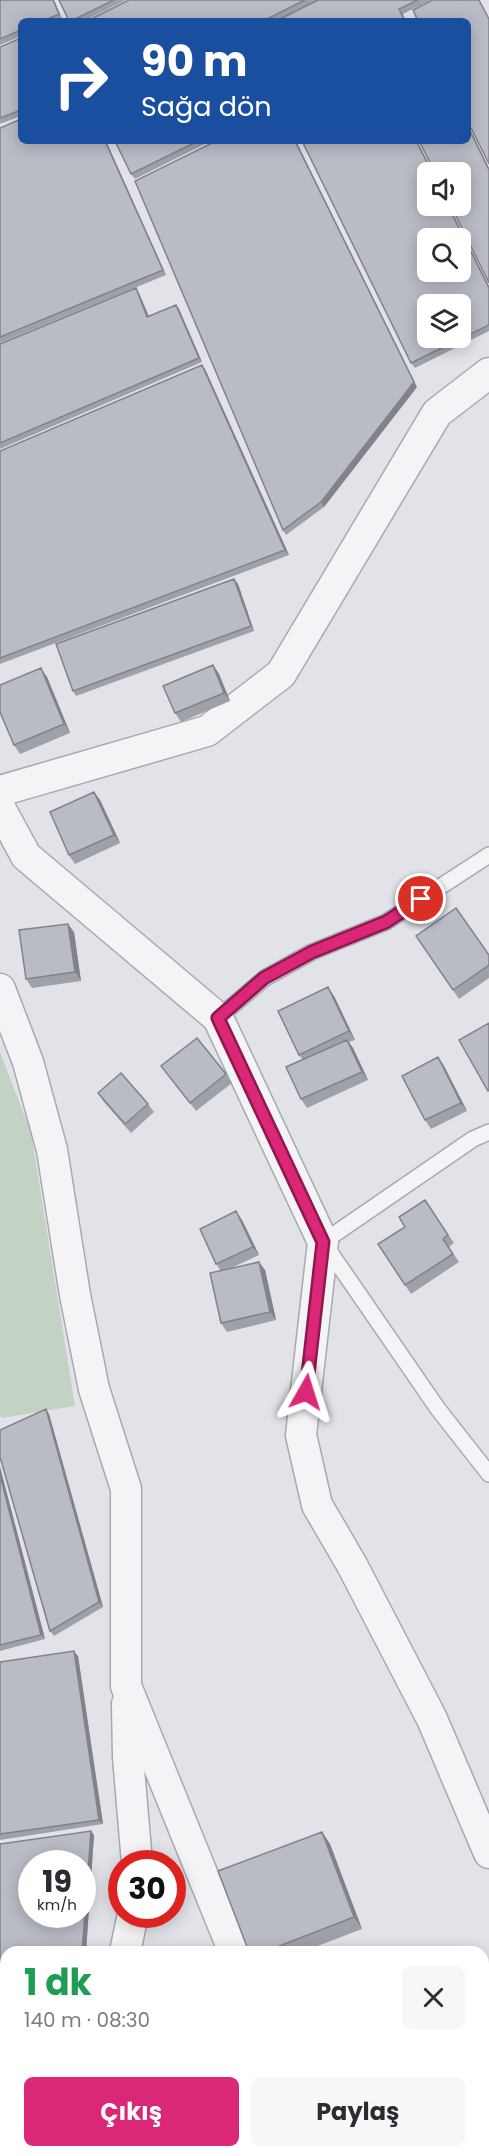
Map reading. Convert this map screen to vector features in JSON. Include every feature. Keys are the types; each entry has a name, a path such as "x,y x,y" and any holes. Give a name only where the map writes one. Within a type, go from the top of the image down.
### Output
{"street":[{"path":"0,791 207,731 280,674 437,413 489,373"},
{"path":"0,808 26,856 218,1018 323,1242 301,1435 317,1505 352,1565 432,1719 489,1853"},
{"path":"0,989 28,1062 52,1150 75,1295 94,1389 126,1489 126,1686 128,1756 136,1850"},
{"path":"126,1686 232,1946"},
{"path":"126,1946 129,1928"}],"lane":[{"path":"218,1018 264,978 312,952 386,922 489,855"},
{"path":"489,1132 473,1138 323,1242 438,1409 489,1474"}],"green space":[{"path":"0,1052 31,1132 75,1406 2,1418 0,1416"}],"building":[{"path":"0,0 53,0 59,14 50,18 18,18 18,31 0,39"},
{"path":"59,0 114,0 77,18 68,18"},
{"path":"129,0 305,0 269,18 93,18"},
{"path":"318,0 418,0 399,9 404,18 282,18"},
{"path":"432,0 479,0 489,19 489,164 471,128 471,18 417,18 413,10"},
{"path":"18,39 18,111 0,118 0,47"},
{"path":"18,120 18,144 106,144 163,270 0,337 0,128"},
{"path":"471,133 489,170 489,283 471,247 471,228 462,228 456,216 471,216 471,162 430,162 421,144 471,144"},
{"path":"116,144 192,144 131,174"},
{"path":"210,144 296,144 414,382 321,502 283,530 135,181"},
{"path":"303,144 418,144 427,162 417,162 417,216 453,216 459,228 417,228 417,282 471,282 471,252 489,288 489,325 471,334 471,294 417,294 417,348 442,348 411,363"},
{"path":"136,288 147,317 176,305 199,358 0,443 0,344"},
{"path":"202,365 285,550 0,658 0,451"},
{"path":"234,579 251,626 73,691 56,644"},
{"path":"213,665 224,693 175,713 163,686"},
{"path":"41,668 64,724 14,745 0,712 0,685"},
{"path":"94,792 114,835 69,855 50,812"},
{"path":"456,908 489,955 489,965 453,990 416,936"},
{"path":"68,924 75,972 26,979 19,930"},
{"path":"328,987 349,1031 299,1055 278,1011"},
{"path":"489,1023 489,1090 488,1091 459,1040"},
{"path":"197,1038 226,1074 190,1103 161,1066"},
{"path":"347,1040 362,1072 301,1099 286,1067"},
{"path":"438,1057 461,1103 425,1120 402,1076"},
{"path":"121,1073 148,1104 125,1124 98,1093"},
{"path":"425,1200 448,1235 443,1239 453,1254 405,1285 378,1244 405,1227 399,1217"},
{"path":"236,1211 253,1247 216,1264 200,1229"},
{"path":"259,1262 270,1312 221,1323 210,1273"},
{"path":"46,1409 99,1602 50,1631 0,1457 0,1430"},
{"path":"0,1475 41,1635 0,1645"},
{"path":"74,1651 99,1820 0,1834 0,1662"},
{"path":"91,1831 90,1850 18,1850 18,1928 84,1928 82,1946 0,1946 0,1844"},
{"path":"322,1832 354,1917 279,1946 247,1946 218,1871"}],"route":[{"path":"306,1392 323,1242 218,1018 264,978 312,952 386,922 421,899"}]}
